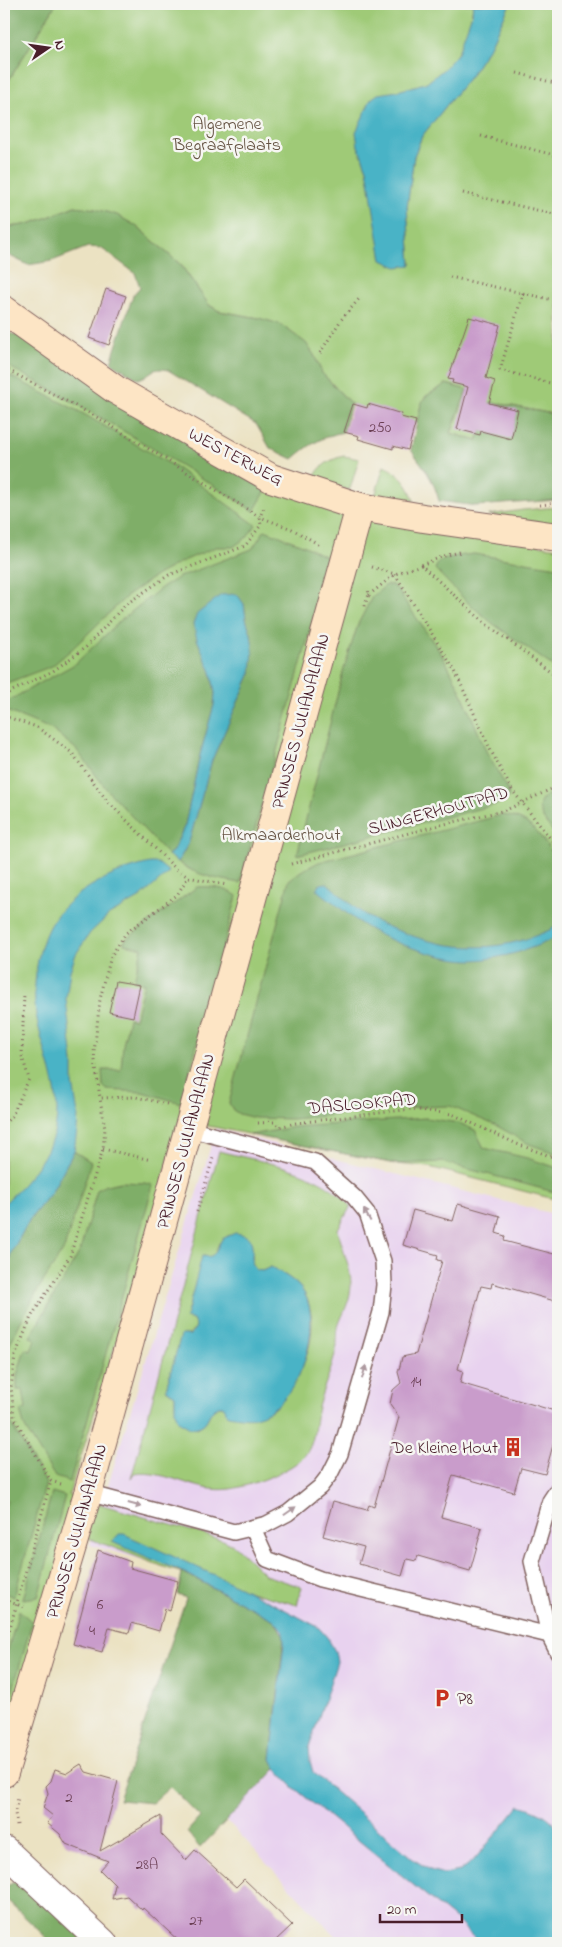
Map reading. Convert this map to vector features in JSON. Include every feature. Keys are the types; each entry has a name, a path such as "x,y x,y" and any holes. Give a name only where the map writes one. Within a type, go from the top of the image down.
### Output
{"street":[{"name":"WESTERWEG","path":"4,312 116,390 271,478 360,506 423,518 558,538"},
{"name":"PRINSES JULIANALAAN","path":"11,1783 88,1493 360,506"},
{"path":"10,1840 103,1943"}],"lane":[{"path":"88,1493 234,1532 267,1524 288,1513 320,1487 330,1474 340,1454 381,1312 384,1286 383,1261 367,1213 354,1197 315,1162 191,1120"},
{"path":"558,1489 550,1501 532,1561 549,1635 558,1653"},
{"path":"253,1528 267,1559 320,1579 549,1635"}],"path":[{"path":"555,4 556,17"},
{"path":"517,73 558,84"},
{"path":"481,136 558,156"},
{"path":"463,193 558,215"},
{"path":"450,277 558,301"},
{"path":"523,293 500,370 558,385"},
{"path":"320,353 341,320 359,299"},
{"path":"4,368 100,420 260,517 292,529 345,558"},
{"path":"4,695 53,671 73,657 86,647 125,605 169,575 245,546 261,526 260,517"},
{"path":"369,595 395,574 421,565 486,624 558,677"},
{"path":"395,574 455,671 491,751 512,790 558,848"},
{"path":"4,716 37,728 72,753 108,802 176,869 188,877 253,891"},
{"name":"SLINGERHOUTPAD","path":"289,865 436,826 506,810 558,786"},
{"path":"88,1493 51,1481 26,1439 14,1416 11,1387 14,1356 31,1317 70,1256 103,1149 105,1129 94,1053 100,999 111,956 126,933 177,895 188,877"},
{"path":"4,1124 12,1116 29,1079 22,1056 24,993"},
{"path":"100,1098 136,1098 161,1102 191,1120"},
{"name":"DASLOOKPAD","path":"256,1123 275,1122 279,1127 296,1123 412,1110 444,1113 452,1114 517,1144 558,1159"},
{"path":"103,1149 178,1167"},
{"path":"4,1649 51,1481"},
{"path":"10,1840 15,1813 11,1783"}],"shaded area":[{"path":"216,1129 558,1215 558,1943 342,1943 188,1779 237,1586 90,1545"}],"green space":[{"path":"4,4 56,4 4,88"},
{"name":"Algemene Begraafplaats","path":"56,4 473,4 469,27 454,59 438,76 428,82 404,90 379,94 358,146 367,169 373,196 411,264 407,207 414,156 422,136 470,76 490,46 510,4 558,4 558,415 491,402 477,441 451,433 467,390 446,384 421,404 418,424 351,404 322,373 314,355 259,318 219,311 209,305 181,265 136,226 75,206 31,223 4,226 4,88"},
{"path":"75,206 117,215 136,226 181,265 209,305 219,311 280,324 306,343 322,373 351,404 343,432 316,442 293,459 270,448 256,424 168,370 154,370 138,379 111,362 133,295 140,287 135,273 101,248 88,247 52,261 28,265 4,253 4,226 31,223"},
{"path":"6,333 18,335 267,489 254,511 130,435 4,364 4,335"},
{"name":"Alkmaarderhout","path":"4,360 360,518 558,548 558,1200 429,1167 395,1164 179,1120 139,1268 69,1495 223,1540 235,1546 265,1575 302,1587 297,1605 169,1569 67,1530 4,1764"},
{"path":"4,373 82,413 175,467 256,525 246,538 233,547 216,547 157,575 128,595 52,666 4,684"},
{"path":"446,384 467,390 451,433 477,441 491,402 558,415 558,500 476,506 439,501 431,480 411,450 421,404 426,396"},
{"path":"344,456 359,459 350,489 314,479 319,470 326,464"},
{"path":"384,466 403,480 410,490 414,501 375,496"},
{"path":"558,507 558,525 489,515 523,510"},
{"path":"265,530 305,546 330,559 240,883 200,874 178,862 189,842 212,760 251,673 251,634 244,604 197,639 211,672 215,693 214,705 200,755 185,825 173,851 168,855 108,791 76,749 51,729 4,710 4,703 75,664 120,621 161,588 179,577 252,549"},
{"path":"474,554 558,567 558,670 492,623 466,601 435,569 439,561"},
{"path":"386,585 392,585 396,588 444,658 460,689 487,753 508,790 509,797 498,804 297,855 343,672 358,624 372,597"},
{"path":"558,790 558,838 543,818 540,805 542,800 548,795"},
{"path":"502,815 513,817 529,824 541,836 558,860 558,1154 529,1144 497,1126 450,1106 417,1107 292,1119 255,1118 239,1114 233,1110 229,1103 289,880 301,871 319,862"},
{"path":"197,887 218,888 229,891 237,896 181,1103 142,1092 107,1090 103,1086 102,1070 121,1070 123,1045 129,1018 135,1019 144,983 134,980 142,948 124,944 125,940"},
{"path":"426,1118 459,1123 475,1130 484,1148 527,1158 558,1168 558,1193 442,1162 396,1164 250,1135 295,1127"},
{"path":"74,1151 91,1162 64,1249 21,1321 10,1344 6,1359 5,1376 8,1418 46,1483 14,1597 4,1593 4,1505 7,1500 4,1499 4,1282 11,1253 30,1219 51,1193"},
{"path":"219,1151 307,1175 338,1193 351,1206 338,1229 349,1271 351,1289 349,1300 338,1327 337,1347 319,1404 312,1440 305,1455 291,1467 281,1472 248,1485 230,1489 205,1488 146,1473 134,1474 131,1479","holes":["229,1235 253,1256 251,1261 256,1270 262,1271 271,1267 292,1280 304,1293 311,1311 312,1324 308,1350 299,1374 292,1386 271,1410 265,1413 252,1413 227,1411 223,1406 218,1406 206,1421 196,1428 175,1406 175,1395 166,1389 182,1335 189,1335 196,1327 193,1320 186,1317 203,1256 210,1257 215,1254 219,1243"]},
{"path":"121,1182 153,1185 70,1482 55,1477 25,1428 20,1411 26,1409 23,1390 17,1390 17,1375 25,1349 31,1351 35,1339 30,1337 80,1251 97,1190 106,1185"},
{"path":"52,1492 65,1496 38,1597 23,1599"},
{"path":"182,1572 274,1620 284,1636 271,1759 276,1769 200,1848 187,1832 200,1817 170,1787 152,1803 119,1800 186,1598 178,1595"},
{"path":"19,1610 32,1622 4,1721 4,1664"},
{"path":"15,1882 26,1886 87,1943 52,1943 4,1897 4,1887"}],"water":[{"path":"473,4 510,4 490,46 470,76 422,136 414,156 407,207 411,265 397,267 382,260 367,169 358,146 356,132 371,99 378,94 398,91 428,82 445,68 458,53 472,14"},
{"path":"237,594 244,604 251,634 253,650 251,673 212,760 189,842 178,862 168,855 173,851 185,825 200,755 214,705 215,693 211,672 197,639 193,624 197,614 221,595"},
{"path":"150,863 158,863 169,872 141,897 109,915 90,933 76,954 70,971 66,999 73,1062 73,1083 78,1115 74,1151 51,1193 30,1219 11,1253 4,1282 4,1204 32,1174 40,1162 47,1151 56,1125 57,1111 52,1074 38,1026 35,1003 35,978 43,940 54,919 63,908 84,890 110,876"},
{"path":"327,883 368,917 390,928 440,943 479,947 499,945 538,935 558,926 558,936 528,949 495,958 463,960 435,955 393,941 364,926 316,889 320,884"},
{"path":"235,1233 249,1238 252,1248 253,1265 256,1270 262,1271 271,1267 301,1288 307,1299 311,1314 308,1350 294,1385 283,1400 270,1411 255,1417 245,1418 228,1415 223,1406 218,1406 205,1423 190,1428 178,1421 175,1411 175,1395 166,1389 181,1335 190,1335 196,1327 193,1320 186,1318 202,1256 213,1255 222,1239"},
{"path":"119,1534 124,1534 223,1579 318,1627 327,1637 335,1651 337,1662 309,1747 313,1772 413,1859 430,1870 444,1874 460,1871 473,1861 520,1805 537,1811 551,1820 558,1830 558,1943 479,1943 455,1919 293,1787 276,1769 271,1759 284,1643 283,1631 274,1620 187,1574 112,1542"}],"building":[{"path":"106,289 126,296 109,345 89,338"},
{"path":"469,317 500,325 486,378 495,381 489,403 518,410 511,439 481,431 480,435 457,429 468,387 452,383 453,380 448,379"},
{"path":"353,404 367,408 368,404 402,414 401,417 416,421 408,450 393,446 393,449 358,439 359,436 344,432"},
{"path":"116,981 140,985 133,1017 109,1012"},
{"path":"458,1204 500,1216 496,1233 505,1236 504,1241 558,1255 558,1302 492,1283 491,1288 481,1286 458,1369 463,1371 460,1383 558,1412 558,1427 545,1474 521,1468 514,1492 453,1475 441,1517 482,1528 470,1571 418,1556 416,1561 407,1559 402,1576 359,1564 364,1547 323,1536 333,1501 367,1510 369,1505 374,1507 399,1417 390,1404 393,1390 401,1383 398,1372 402,1357 416,1354 442,1261 437,1260 438,1255 403,1245 413,1210 453,1221"},
{"path":"98,1550 131,1562 130,1568 178,1581 170,1611 165,1609 159,1631 132,1623 129,1633 109,1628 102,1652 73,1644"},
{"path":"81,1764 86,1772 118,1781 100,1851 161,1816 161,1834 186,1860 195,1850 236,1887 244,1879 292,1925 273,1943 181,1943 127,1896 112,1899 115,1885 100,1870 108,1861 66,1844 60,1834 47,1823 53,1816 43,1808 48,1793 46,1786 51,1781 55,1769 67,1773"}],"place":[{"name":"De Kleine Hout","path":"513,1447"},
{"name":"P8","path":"442,1698"}]}
